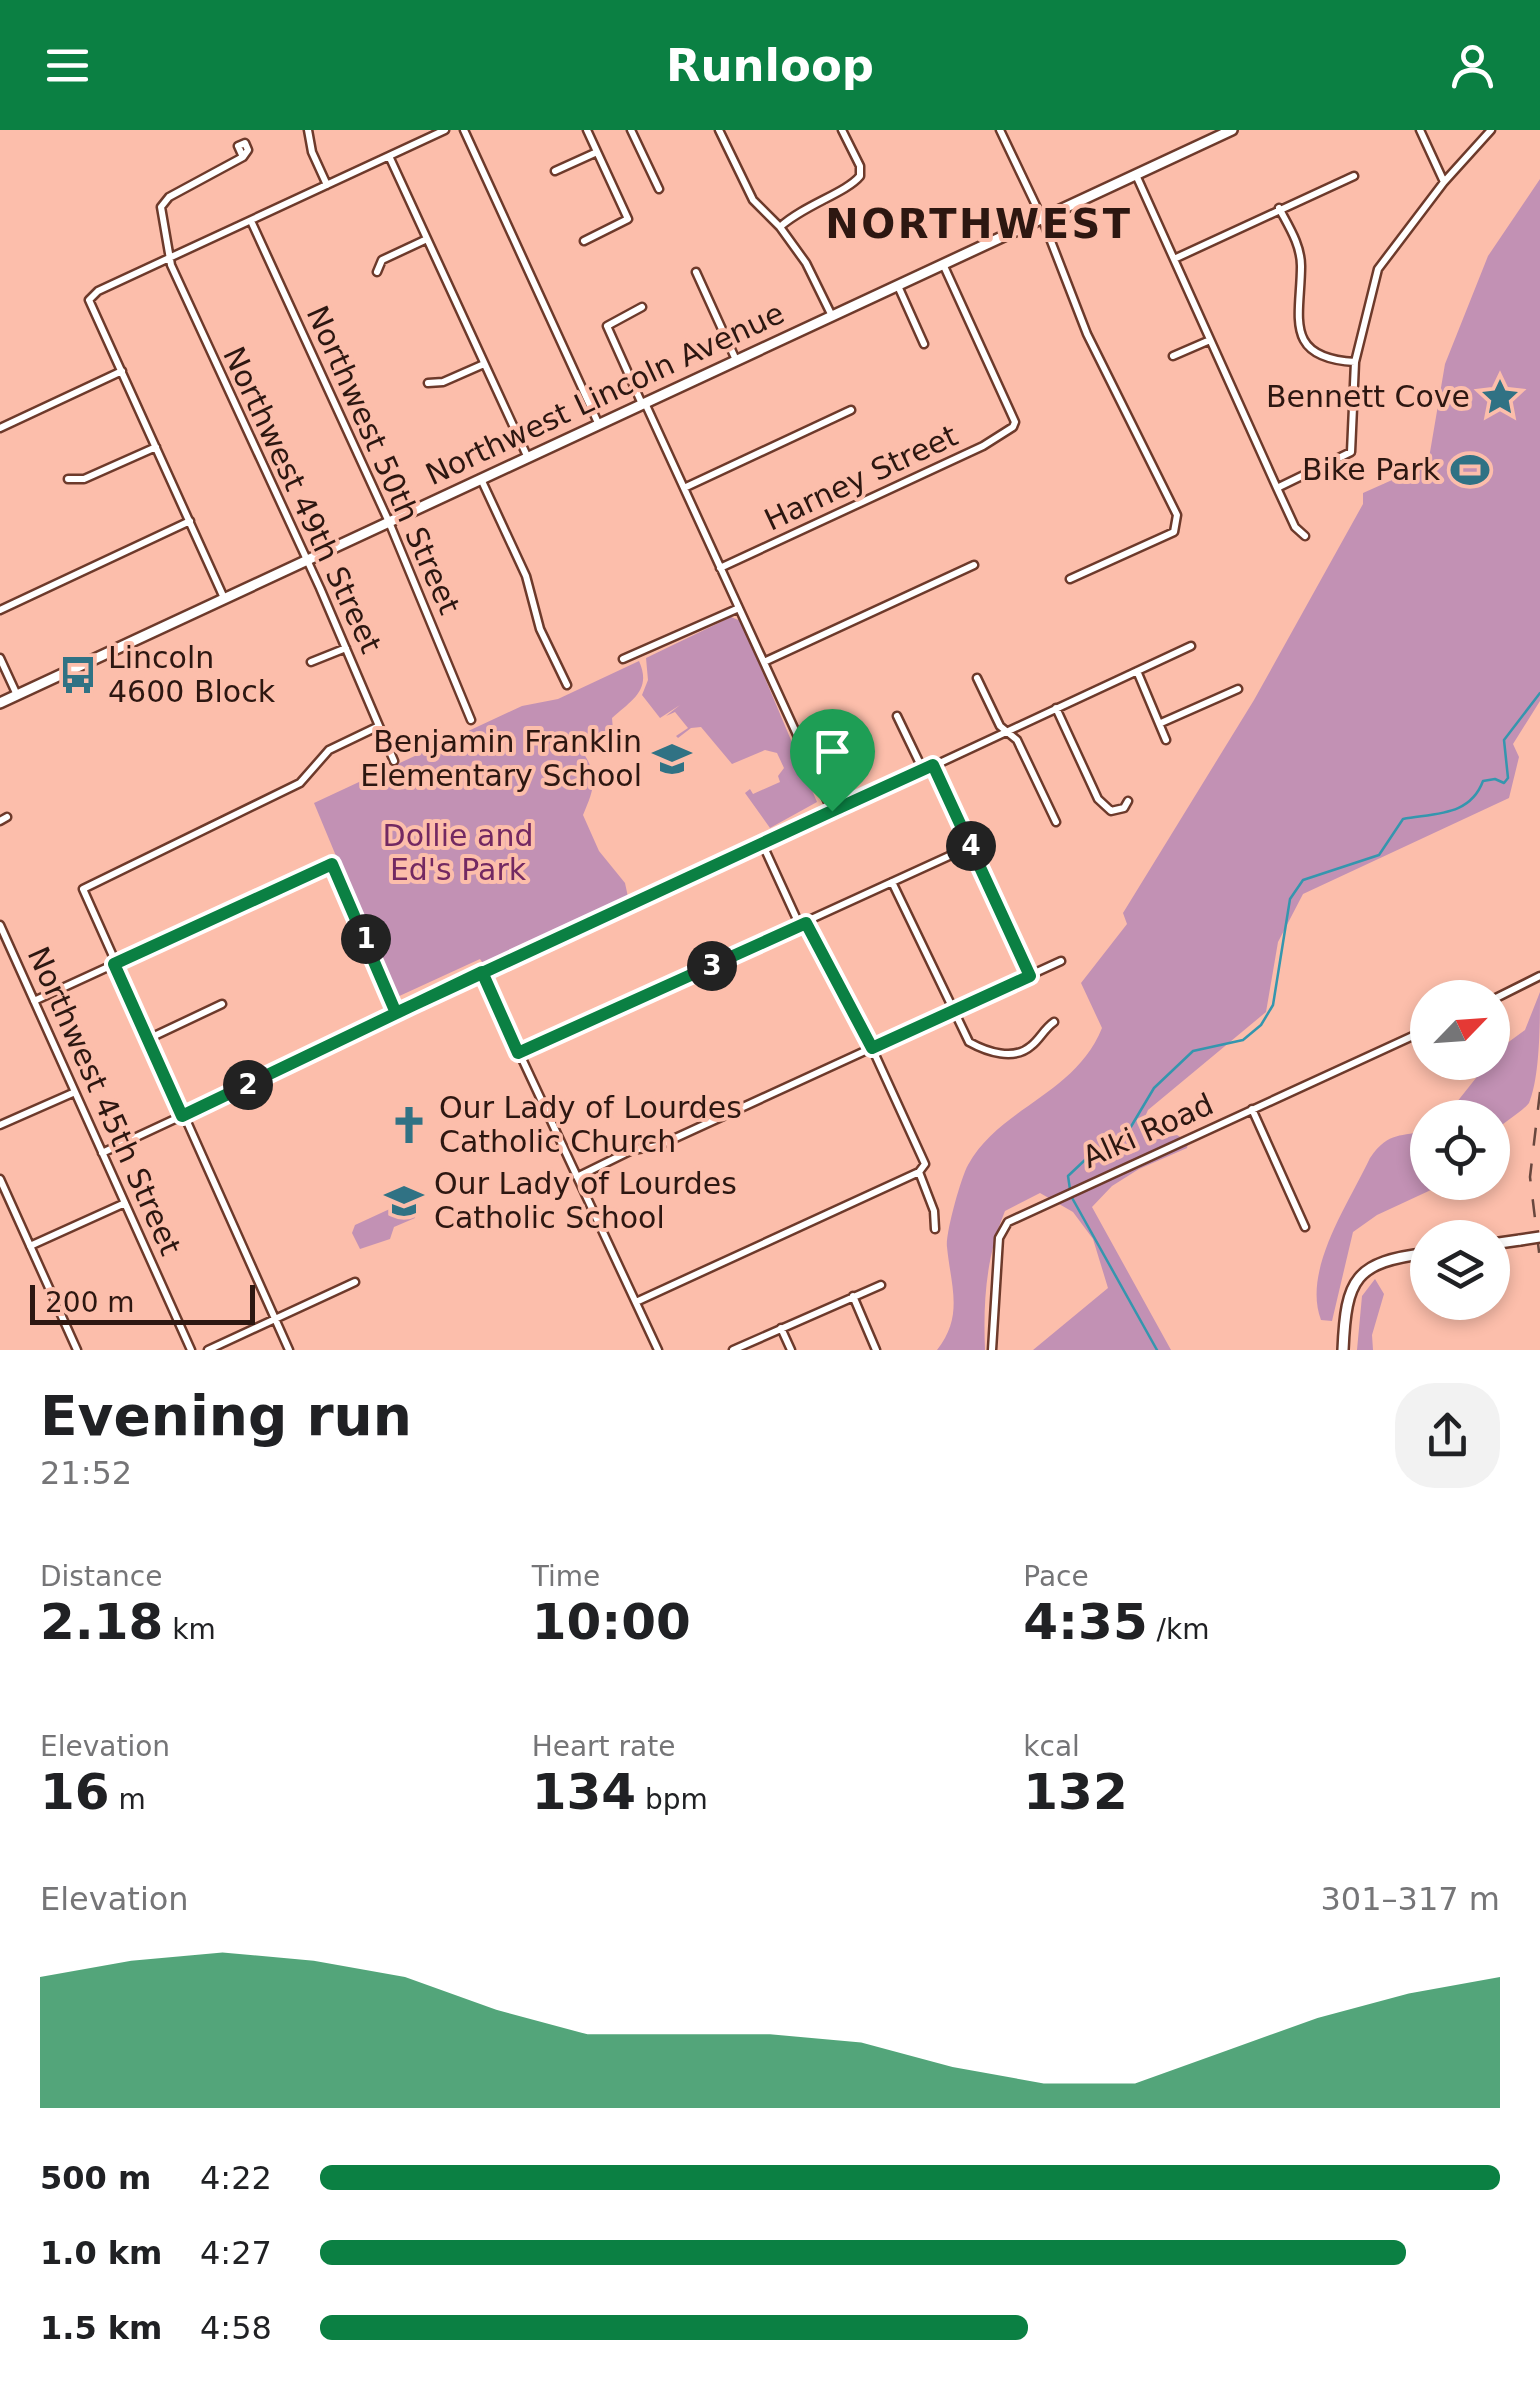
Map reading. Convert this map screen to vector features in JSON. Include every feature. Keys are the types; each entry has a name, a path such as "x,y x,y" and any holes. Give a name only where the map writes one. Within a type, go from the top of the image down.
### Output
{"street":[{"path":"308,130 327,185"},
{"path":"224,598 90,300 170,258 445,130"},
{"path":"464,130 599,425"},
{"path":"584,241 628,219 587,130"},
{"path":"630,130 659,190"},
{"path":"719,130 753,200 780,227 806,263 832,316"},
{"path":"780,227 800,208 860,176 860,166 842,130"},
{"path":"1000,130 1042,218 1087,334 1177,516 1174,532 1070,580"},
{"name":"Northwest Lincoln Avenue","path":"0,703 1232,130"},
{"path":"1420,130 1444,182"},
{"path":"1277,488 1351,452 1356,362 1378,269 1444,182 1491,130"},
{"path":"555,171 597,152"},
{"path":"388,156 528,458"},
{"name":"Northwest 49th Street","path":"243,157 168,197 161,208 161,220 170,258 394,761"},
{"path":"1136,175 1295,527 1305,536"},
{"path":"1174,259 1354,176"},
{"path":"1279,208 1298,248 1295,313 1300,333 1321,354 1356,362"},
{"name":"Northwest 50th Street","path":"251,220 389,522 471,720"},
{"path":"377,272 382,260 427,239"},
{"name":"Harney Street","path":"720,568 984,446 1015,422 943,264"},
{"path":"696,272 736,360"},
{"path":"898,286 924,344"},
{"path":"642,306 610,321 607,329 832,811"},
{"path":"1173,356 1210,340"},
{"path":"428,383 443,382 484,364"},
{"path":"0,428 122,370"},
{"path":"684,488 851,410"},
{"path":"68,480 84,479 156,446"},
{"path":"481,480 526,576 540,629 566,685"},
{"path":"0,610 190,521"},
{"path":"764,662 974,565"},
{"path":"622,660 739,608"},
{"path":"102,1153 482,972 1191,646"},
{"path":"310,662 346,648"},
{"path":"0,658 17,695"},
{"path":"1137,671 1166,740"},
{"path":"977,678 1006,732 1017,740 1056,822"},
{"path":"1161,723 1238,689"},
{"path":"1056,708 1101,804 1118,811 1128,801"},
{"path":"897,716 923,770"},
{"path":"289,1350 83,890 298,784 328,750 379,726"},
{"path":"933,765 1030,976"},
{"path":"636,1302 919,1172 926,1164 872,1048 762,843"},
{"path":"518,1053 970,846"},
{"path":"34,1001 332,864 396,1013"},
{"path":"892,882 969,1042 1006,1054 1028,1049 1054,1022"},
{"name":"Northwest 45th Street","path":"0,926 191,1350"},
{"path":"578,1177 632,1150 658,1146 1061,962"},
{"path":"482,972 658,1350"},
{"path":"1510,991 1540,976"},
{"path":"148,1039 222,1004"},
{"name":"Alki Road","path":"992,1350 1002,1230 1022,1214 1410,1037"},
{"path":"0,1125 75,1092"},
{"path":"1252,1109 1305,1228"},
{"path":"919,1172 934,1210 935,1229"},
{"path":"0,1179 77,1350"},
{"path":"30,1246 125,1203"},
{"path":"1510,1241 1540,1238"},
{"path":"1342,1350 1347,1300 1358,1275 1376,1261 1410,1255"},
{"path":"208,1350 355,1282"},
{"path":"732,1350 881,1285"},
{"path":"853,1296 876,1350"},
{"path":"781,1328 792,1350"}],"green space":[{"path":"1540,179 1540,701 1513,744 1519,757 1509,798 1303,894 1278,942 1266,1012 1148,1110 1144,1119 1154,1140 1177,1135 1188,1142 1187,1148 1139,1169 1112,1186 1092,1207 1171,1350 1033,1350 1108,1288 1093,1239 1073,1212 1040,1193 1005,1211 999,1228 987,1279 985,1350 937,1350 951,1325 953,1288 947,1241 968,1165 999,1129 1074,1070 1090,1051 1102,1028 1081,983 1127,924 1123,913 1254,700 1363,504 1363,493 1428,464 1445,364 1488,256"},
{"path":"731,617 741,621 817,802 770,828 745,793 750,789 753,794 780,782 778,776 784,768 777,753 765,750 732,764 701,727 676,736 688,728 675,712 666,716 680,705 660,718 642,695 648,680 646,658"},
{"name":"Dollie and Ed's Park","path":"639,661 643,680 638,694 612,718 613,730 606,731 582,751 593,776 583,815 599,851 625,883 628,897 484,965 480,959 395,998 314,803 522,706 558,699"},
{"path":"1540,992 1537,1065 1529,1103 1510,1119 1510,1100 1458,1100 1474,1080 1510,1080 1510,1041 1525,1030"},
{"path":"1410,1134 1410,1200 1353,1232 1332,1321 1321,1320 1318,1280 1330,1237 1370,1158 1390,1139"},
{"path":"407,1201 415,1218 394,1227 390,1239 360,1249 352,1233 355,1225"},
{"path":"1375,1279 1384,1294 1372,1335 1373,1350 1357,1350 1362,1296"}],"waterway":[{"path":"1157,1350 1071,1196 1068,1176 1086,1159 1123,1140 1154,1088 1193,1051 1243,1040 1261,1025 1273,1005 1290,899 1303,880 1379,855 1403,819 1461,807 1483,781 1495,779 1504,783 1508,778 1504,740 1540,693"}],"railway":[{"path":"1540,1092 1530,1177 1540,1260"}],"place":[{"name":"Bennett Cove","path":"1500,397"},
{"name":"Bike Park","path":"1470,470"},
{"name":"Lincoln 4600 Block","path":"78,675"},
{"name":"Benjamin Franklin Elementary School","path":"672,759"},
{"name":"Our Lady of Lourdes Catholic Church","path":"409,1125"},
{"name":"Our Lady of Lourdes Catholic School","path":"404,1201"}],"district":[{"name":"NORTHWEST","path":"979,224"}],"route":[{"path":"832,811 482,972 396,1013 332,864 114,964 182,1116 482,972 518,1053 806,923 862,1036 872,1048 1030,976 933,765 832,811"}]}
